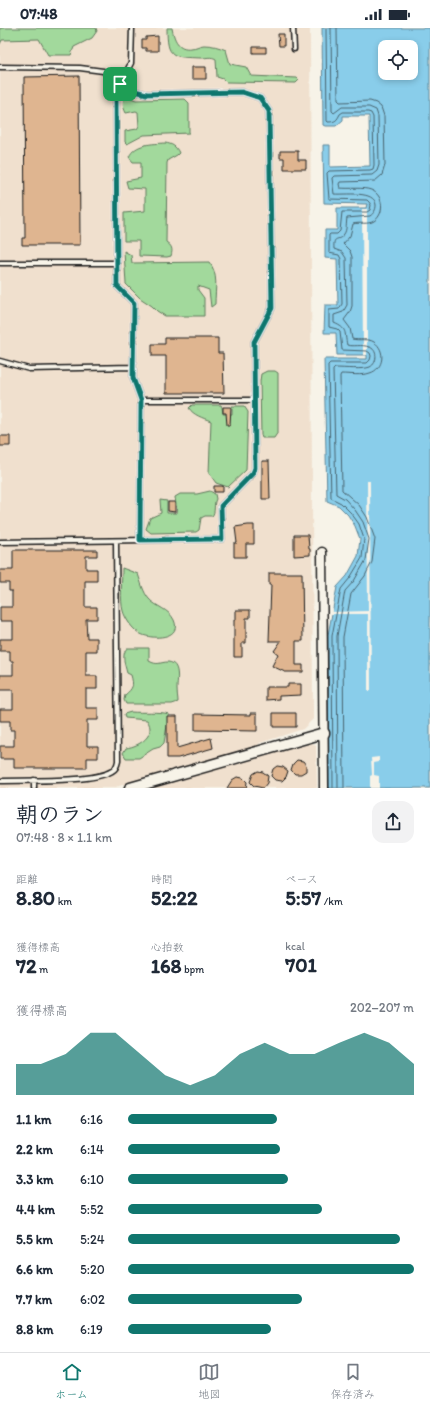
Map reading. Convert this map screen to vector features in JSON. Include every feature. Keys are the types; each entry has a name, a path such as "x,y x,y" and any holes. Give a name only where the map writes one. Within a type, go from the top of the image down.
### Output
{"street":[{"path":"322,552 324,788"},
{"path":"130,788 324,733"}],"lane":[{"path":"132,28 131,63 116,92 117,286 134,303 133,378 141,400 140,540"},
{"path":"293,28 294,49"},
{"path":"0,67 80,68 103,71 126,89 147,94 242,92 260,98 269,111 272,308 254,342 255,468 253,473 221,506 222,539 0,542"},
{"path":"0,263 117,263"},
{"path":"0,361 29,369 133,367"},
{"path":"141,400 254,400"},
{"path":"0,781 96,777 112,771 117,767 116,541"},
{"path":"34,780 34,788"}],"shaded area":[{"path":"0,28 310,28 313,719 303,729 260,743 255,748 112,788 0,788"},
{"path":"312,743 316,746 317,788 148,788"}],"green space":[{"path":"0,28 96,28 97,31 92,38 74,47 71,55 48,55 39,39 2,40 0,44"},
{"path":"167,28 172,28 175,40 183,47 193,48 207,45 226,50 230,64 246,67 251,76 297,78 299,80 296,83 226,82 217,77 216,59 211,57 183,57 173,54 168,45"},
{"path":"126,96 136,100 185,99 189,103 189,133 144,135 127,144 125,142 125,131 137,129 139,126 138,112 126,113 125,111 123,102"},
{"path":"165,143 174,146 179,153 168,160 167,163 166,242 172,248 172,254 171,256 167,257 139,256 139,241 124,241 124,213 145,211 145,189 128,188 126,181 141,178 141,162 133,162 129,157 135,149 145,145"},
{"path":"124,251 131,255 132,263 209,262 215,277 215,304 211,307 209,290 198,286 198,290 204,298 204,316 165,316 140,298 126,284"},
{"path":"267,371 275,371 278,373 278,432 274,438 262,438 261,435 260,381 261,374"},
{"path":"192,405 221,405 223,414 232,414 232,406 244,406 248,412 246,470 228,487 216,483 209,473 211,421 193,413 189,408"},
{"path":"210,491 215,494 216,499 214,512 212,516 205,516 201,518 199,530 196,532 151,533 146,529 150,518 161,513 160,500 167,501 167,513 177,513 175,497 180,494 197,494"},
{"path":"122,568 138,574 149,599 172,616 175,627 174,631 170,635 164,637 150,637 136,631 129,623 122,606"},
{"path":"127,648 149,648 149,661 157,664 168,662 175,666 178,677 178,702 172,704 126,704 124,700 125,695 133,684 131,675 127,673 124,660 124,654"},
{"path":"131,712 169,714 164,743 160,747 153,749 139,758 126,758 123,753 126,748 137,745 146,739 150,730 150,725 147,720 125,718 124,714"}],"water":[{"path":"322,28 430,28 430,788 329,788 328,635 337,587 347,576 358,556 360,539 355,526 348,515 339,506 327,501 324,359 367,359 367,355 337,355 336,333 324,333 325,305 338,305 337,259 325,258 325,230 337,230 337,208 366,208 367,204 324,203 323,145 330,145 330,167 370,166 369,116 343,116 343,120 336,126 323,125"}],"pier":[{"path":"362,209 367,209 367,355 363,355"},
{"path":"367,481 370,481 371,691 368,691 368,614 330,614 330,612 368,611"},
{"path":"379,757 379,762 374,763 374,775 379,776 379,788 370,788 370,776 372,775 371,758"}],"building":[{"path":"278,34 284,34 284,46 279,46"},
{"path":"158,36 158,51 146,51 146,48 142,48 142,40 146,40 146,37"},
{"path":"253,47 266,47 266,53 253,53"},
{"path":"192,67 206,67 206,79 192,79"},
{"path":"79,76 80,245 22,245 22,238 25,238 24,77"},
{"path":"280,151 298,151 298,160 306,160 306,169 284,169 284,158 280,158"},
{"path":"165,338 218,338 218,353 223,353 224,393 166,393 166,356 152,356 152,344 165,344"},
{"path":"223,407 231,407 230,425 227,425 226,413 223,413"},
{"path":"0,436 10,436 10,446 0,446"},
{"path":"262,461 269,461 270,499 262,499"},
{"path":"214,486 223,486 223,492 214,492"},
{"path":"168,502 175,502 175,512 168,511"},
{"path":"254,525 254,544 246,544 246,557 234,557 234,543 237,543 235,527"},
{"path":"294,535 308,535 310,555 294,556"},
{"path":"13,550 97,550 97,556 86,556 86,569 97,569 97,581 85,581 85,607 97,607 97,619 86,619 87,638 97,638 97,651 86,651 86,676 97,676 97,689 86,689 86,708 98,708 98,720 87,720 87,746 98,746 98,758 87,758 87,768 14,768 14,759 0,759 0,746 14,746 14,730 10,730 10,721 0,721 0,709 13,709 13,690 0,690 0,675 13,675 13,661 10,661 10,651 0,651 0,639 13,639 13,621 0,621 0,607 12,607 12,591 9,591 9,583 0,583 0,570 13,570"},
{"path":"269,573 302,573 303,641 296,641 296,665 303,665 303,672 285,672 272,666 278,654 274,651 281,641 269,641 271,585 269,585"},
{"path":"236,610 250,610 250,618 246,618 246,643 242,643 242,657 234,657 234,620 236,620"},
{"path":"288,684 301,684 301,695 279,696 279,699 266,700 266,687 288,687"},
{"path":"251,713 257,713 257,731 195,730 195,714 251,715"},
{"path":"273,713 296,713 296,727 273,727"},
{"path":"167,716 177,716 177,748 211,738 213,748 178,758 167,758"},
{"path":"297,760 303,761 306,765 306,771 301,774 295,774 291,770 293,764"},
{"path":"277,766 283,767 288,771 286,777 282,781 275,780 271,776 273,769"},
{"path":"258,771 263,772 268,776 267,783 263,788 254,786 250,782 253,774"},
{"path":"237,777 243,778 247,782 246,788 227,788 232,780"}],"route":[{"path":"120,84 126,89 147,94 242,92 260,98 269,111 272,308 254,342 255,468 253,473 221,506 222,539 140,540 141,400 133,378 134,303 117,286 116,92 120,84"}]}
